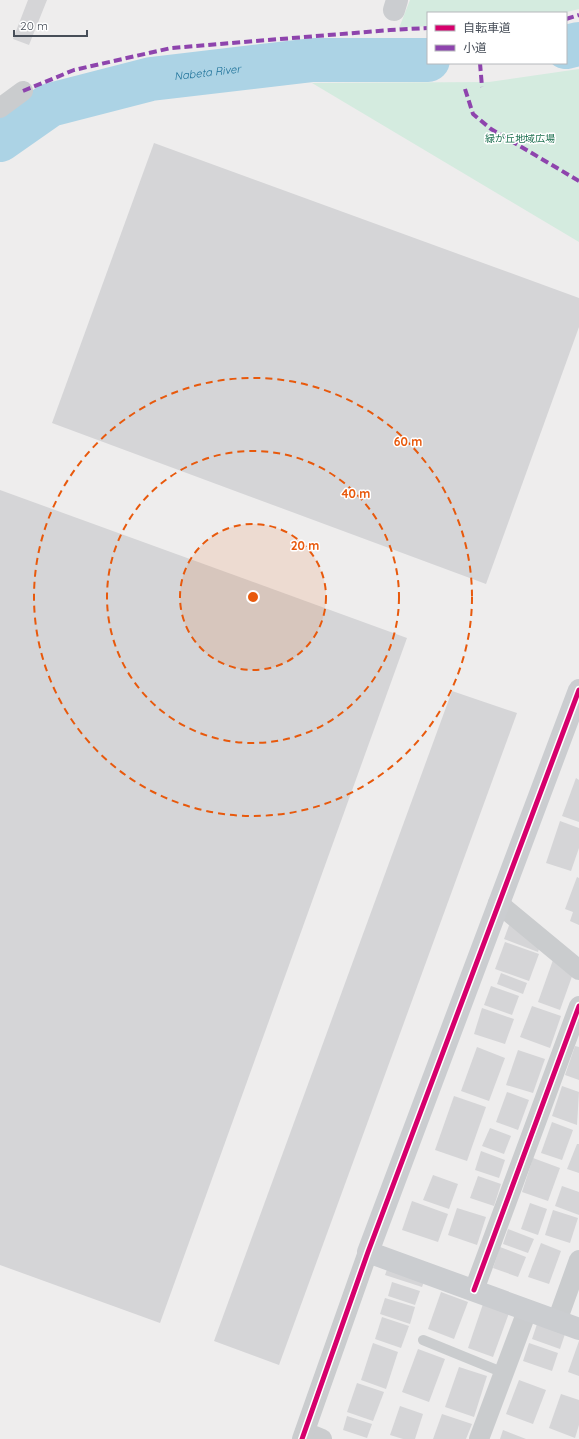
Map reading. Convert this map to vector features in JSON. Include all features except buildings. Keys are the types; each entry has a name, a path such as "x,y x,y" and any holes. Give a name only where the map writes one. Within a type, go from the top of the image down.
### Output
{"street":[{"path":"0,108 23,91"},
{"path":"310,1437 368,1252 579,690"},
{"path":"498,903 579,970"},
{"path":"474,1290 579,1006"},
{"path":"368,1252 579,1329"},
{"path":"556,1321 579,1260"},
{"path":"479,1439 527,1311"}],"lane":[{"path":"423,1340 504,1373"}],"green space":[{"path":"410,0 579,0 579,9 567,12 427,12 427,26 399,28"},
{"name":"緑が丘地域広場","path":"579,69 579,242 312,83 489,82"}],"waterway":[{"name":"Nabeta River","path":"567,47 579,44"},
{"name":"Nabeta River","path":"0,140 50,105 151,79 313,60 427,60"}],"marked path":[{"path":"567,19 579,15"},
{"path":"23,91 74,70 171,48 427,28"},
{"path":"480,64 482,87"},
{"path":"465,89 473,114 491,129 579,181"}],"cycle path":[{"path":"302,1439 368,1252 579,690"},
{"path":"474,1290 579,1006"}]}
